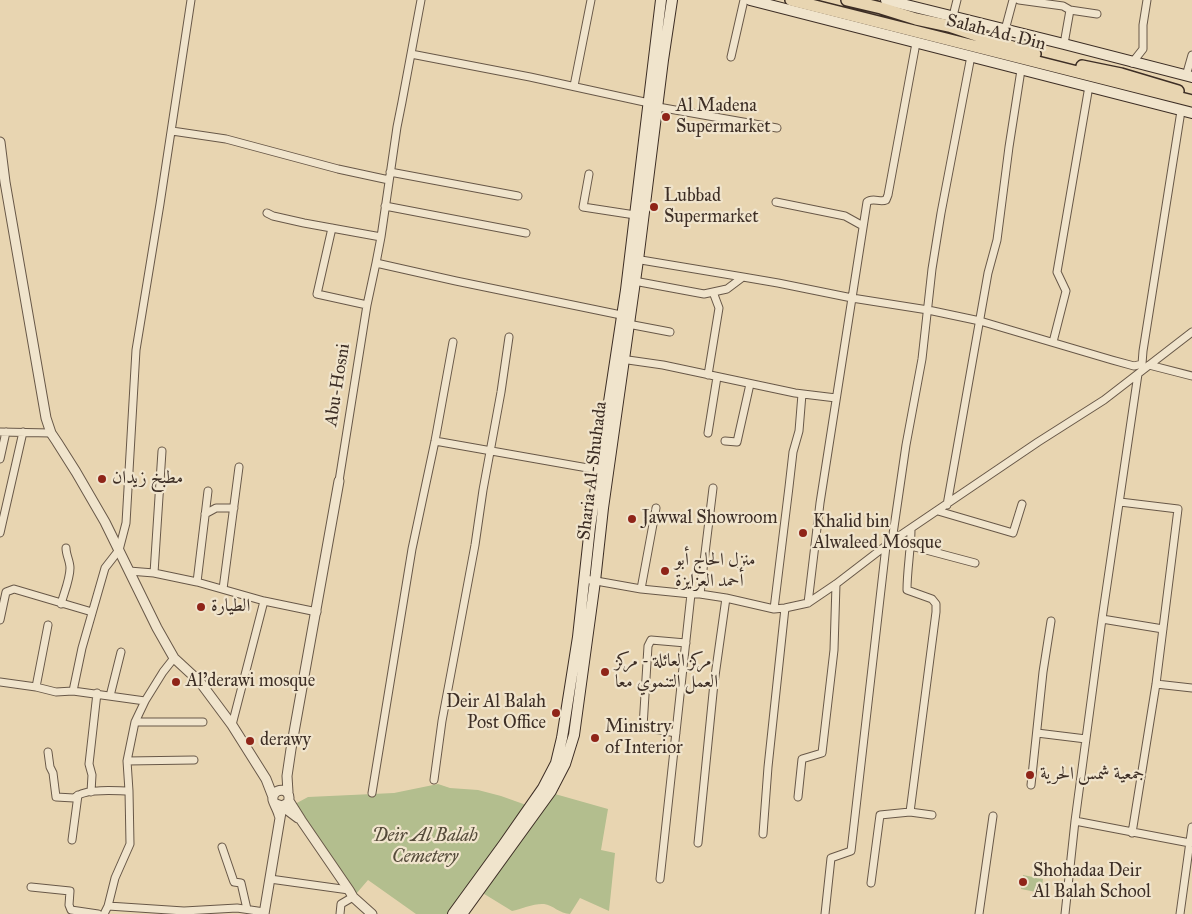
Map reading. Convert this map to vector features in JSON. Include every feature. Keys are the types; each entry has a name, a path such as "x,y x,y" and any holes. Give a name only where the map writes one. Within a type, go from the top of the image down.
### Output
{"highway":[{"name":"Salah Ad-Din","path":"791,0 1192,101"},
{"name":"Salah Ad-Din","path":"847,0 949,26 1060,62 1121,74 1192,94"},
{"path":"796,12 811,5"}],"main road":[{"name":"Sharia Al-Shuhada","path":"453,914 543,788 556,763 562,738 604,500 620,359 621,315 634,259 653,105 661,0"},
{"name":"Sharia Al-Shuhada","path":"462,914 543,803 565,764 574,735 590,580 590,527 599,470 628,324 634,281 635,215 672,0"},
{"path":"750,0 1187,112"},
{"path":"886,0 1189,77"}],"street":[{"path":"73,691 92,612 106,568 119,550 126,523 136,350 191,0"},
{"name":"Abu-Hosni","path":"264,913 280,817 281,798 287,776 340,481 367,305 381,237 397,127 421,0"},
{"path":"574,86 591,0"},
{"path":"731,57 744,0"},
{"path":"953,16 957,0"},
{"path":"1004,30 1013,0"},
{"path":"1019,0 1063,3 1070,10 1097,14"},
{"path":"1132,63 1143,49 1143,25 1147,0"},
{"path":"1064,44 1070,10"},
{"path":"808,603 820,503 867,202 872,200 885,201 888,195 916,43"},
{"path":"411,54 574,86 653,105 777,128"},
{"path":"1189,77 1192,55"},
{"path":"825,914 831,858 851,851 889,544 922,359 932,269 971,56"},
{"path":"947,504 988,273 997,240 1008,147 1021,70"},
{"path":"1053,342 1066,291 1057,272 1089,86"},
{"path":"1064,914 1102,619 1143,368 1143,351 1152,287 1187,112"},
{"path":"172,130 226,139 389,180"},
{"path":"0,142 5,182 46,418 51,432 76,472 119,550 157,628 174,658 200,682 232,725 266,779 300,820 351,893 372,914"},
{"path":"390,172 518,196"},
{"path":"589,174 583,206 635,215"},
{"path":"776,202 845,216 863,226"},
{"path":"385,206 526,233"},
{"path":"267,213 272,216 381,237"},
{"path":"332,228 317,294 367,305"},
{"path":"634,259 778,282 852,298 928,310 980,321 1134,366 1192,376"},
{"path":"376,262 456,281 621,315"},
{"path":"634,281 704,294 727,289 743,277"},
{"path":"708,375 719,308 712,292"},
{"path":"628,324 670,332"},
{"path":"590,580 641,589 726,598 774,609 808,603 947,504 1104,400 1192,332"},
{"path":"434,780 442,721 466,595 509,337"},
{"path":"372,793 412,549 454,342"},
{"path":"620,359 802,394 836,398"},
{"path":"708,433 717,377"},
{"path":"725,441 736,442 750,384"},
{"path":"774,609 789,487 799,431 802,394"},
{"path":"0,460 3,432 51,432"},
{"path":"0,533 23,432"},
{"path":"435,441 599,470"},
{"path":"154,574 162,451"},
{"path":"223,589 239,467"},
{"path":"700,594 712,488"},
{"path":"197,582 208,491"},
{"path":"1120,502 1178,509 1156,684 1132,833"},
{"path":"938,511 1013,534 1022,504"},
{"path":"205,514 216,508 234,508"},
{"path":"641,589 656,508"},
{"path":"910,812 936,604 932,599 906,590 911,529"},
{"path":"911,546 975,563"},
{"path":"61,604 70,571 66,548"},
{"path":"128,570 197,582 264,601 316,612"},
{"path":"798,797 802,759 822,753 834,650 836,584"},
{"path":"0,620 6,592 14,589 92,612"},
{"path":"660,879 691,594"},
{"path":"698,843 714,683 726,598"},
{"path":"232,725 264,601"},
{"path":"763,834 768,767 785,608"},
{"path":"1102,619 1163,629"},
{"path":"1031,785 1043,672 1051,621"},
{"path":"36,687 48,625"},
{"path":"676,733 643,727 648,646 651,640 686,643"},
{"path":"110,696 121,652"},
{"path":"104,914 115,878 130,844 127,760 135,722 145,701 174,658"},
{"path":"0,682 56,692 97,693 145,701"},
{"path":"1156,684 1192,688"},
{"path":"90,792 92,775 89,764 97,693"},
{"path":"135,722 203,722"},
{"path":"1037,734 1086,739"},
{"path":"48,752 56,796 74,798 78,794 90,792 129,791"},
{"path":"127,760 194,760"},
{"path":"72,840 78,794"},
{"path":"871,883 880,814 910,812 932,815"},
{"path":"979,914 993,816"},
{"path":"1075,821 1190,843"},
{"path":"1180,914 1192,827"},
{"path":"222,847 234,882 241,883 247,909"},
{"path":"270,879 351,893"},
{"path":"31,887 70,891 69,905 71,910 98,914"},
{"path":"340,914 341,904 351,893"},
{"path":"108,906 147,911 237,908 264,913"}],"green space":[{"name":"Deir Al Balah Cemetery","path":"438,784 450,788 478,790 529,806 449,914 416,914 368,880 356,894 295,804 308,797 394,793"},
{"name":"Deir Al Balah Cemetery","path":"555,794 608,809 601,850 615,853 609,911 580,898 570,914 563,913 544,904 532,905 512,911 481,892"},
{"path":"1023,875 1043,879 1041,893 1021,889"}],"place":[{"name":"Al Madena Supermarket","path":"666,117"},
{"name":"Lubbad Supermarket","path":"654,207"},
{"name":"مطبخ زيدان","path":"102,479"},
{"name":"Jawwal Showroom","path":"632,519"},
{"name":"Khalid bin Alwaleed Mosque","path":"803,533"},
{"name":"منزل الحاج أبو أحمد العزايزة","path":"665,571"},
{"name":"الطيارة","path":"201,607"},
{"name":"مركز العائلة - مركز العمل التنموي معا","path":"605,672"},
{"name":"Al'derawi mosque","path":"176,682"},
{"name":"Deir Al Balah Post Office","path":"556,713"},
{"name":"Ministry of Interior","path":"595,738"},
{"name":"derawy","path":"250,741"},
{"name":"جمعية شمس الحرية","path":"1030,775"},
{"name":"Shohadaa Deir Al Balah School","path":"1023,882"}]}
